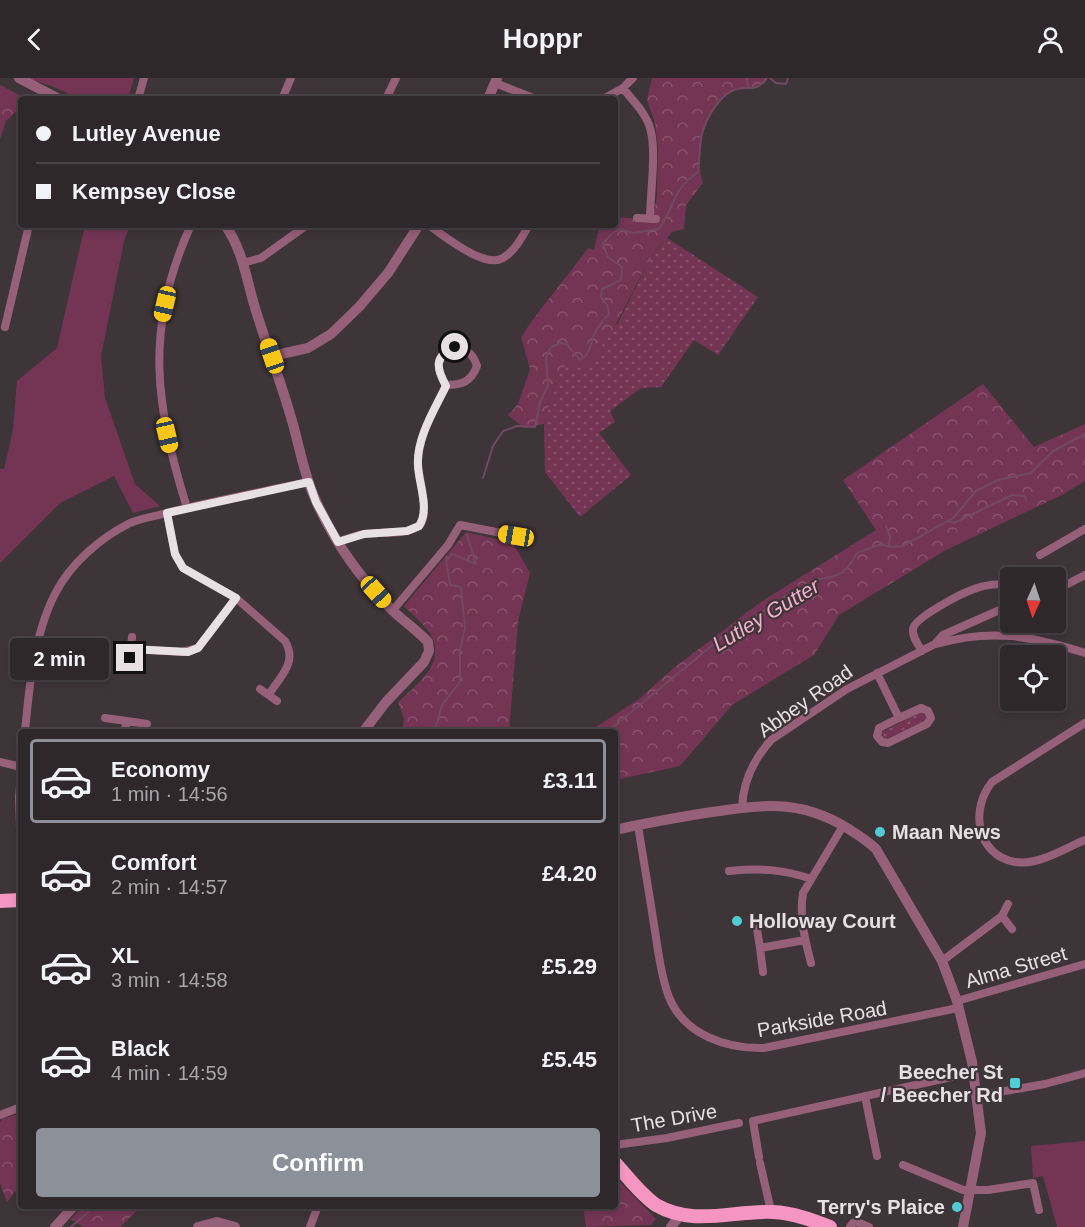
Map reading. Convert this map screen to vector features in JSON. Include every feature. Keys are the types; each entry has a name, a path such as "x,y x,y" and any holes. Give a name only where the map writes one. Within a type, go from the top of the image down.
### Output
{"highway":[{"path":"0,901 18,900"},
{"path":"618,1166 638,1190 657,1206 680,1215 713,1219 771,1211 795,1214 815,1224 830,1227"}],"street":[{"path":"19,78 53,96"},
{"path":"139,96 144,78"},
{"path":"283,96 291,78"},
{"path":"387,96 396,78"},
{"path":"608,96 623,88 633,78"},
{"path":"489,96 496,80 530,96"},
{"path":"623,88 650,128 653,145 653,219 637,218"},
{"path":"5,327 28,228"},
{"path":"187,508 175,470 163,417 159,388 159,358 161,321 169,287 181,247 190,228"},
{"path":"227,228 243,263 253,302 272,356 316,502 338,542 368,583 428,642 428,657 386,702 365,729"},
{"path":"243,263 261,258 303,228"},
{"path":"272,356 308,348 331,334 359,307 388,273 417,228"},
{"path":"433,228 487,261 501,260 518,243 527,228"},
{"path":"455,347 469,352 477,366 468,382 446,386 439,374 439,359 443,353 455,347"},
{"path":"338,542 364,534 407,531 419,526 424,510 418,464 420,445 446,386"},
{"path":"25,729 29,691 43,623 60,585 81,559 113,533 132,522 309,482"},
{"path":"167,513 175,554 183,568 236,598 285,641 290,649 291,657 288,665 269,694"},
{"path":"393,610 448,545 460,525 516,536"},
{"path":"1040,555 1085,529"},
{"path":"1066,585 1085,575"},
{"path":"922,651 915,640 913,630 914,625 922,618 957,596 975,588 1000,584"},
{"path":"132,637 131,653 188,652 198,648 236,598"},
{"name":"Abbey Road","path":"742,808 742,792 748,772 771,740 847,689 935,644 943,635 1000,609"},
{"path":"935,644 976,635 1010,635 1085,653"},
{"path":"877,673 899,718"},
{"path":"260,689 277,701"},
{"path":"921,708 928,711 931,718 927,723 888,743 882,742 877,736 879,728 899,718 921,708"},
{"path":"105,718 147,724"},
{"path":"125,729 127,721"},
{"path":"1085,723 992,782 981,800 978,821 983,839 994,852 1016,862 1038,860 1085,840"},
{"path":"0,762 18,765"},
{"path":"618,829 742,808 783,806 807,809 828,817 876,849 942,961 958,1005 974,1072 981,1133 963,1227"},
{"name":"Parkside Road","path":"638,825 661,968 670,998 691,1027 705,1036 739,1048 764,1048 958,1005"},
{"path":"811,963 805,940 801,906 803,893 843,826"},
{"path":"729,871 775,869 790,871 811,879"},
{"path":"942,961 1002,916 1008,904"},
{"path":"1002,916 1012,929"},
{"path":"757,929 763,972"},
{"path":"760,948 805,940"},
{"name":"Alma Street","path":"958,1005 1085,964"},
{"path":"771,1211 753,1121 974,1072"},
{"path":"977,1096 1045,1084 1085,1073"},
{"path":"865,1096 877,1156"},
{"path":"0,1115 18,1108"},
{"name":"The Drive","path":"618,1145 739,1124"},
{"path":"903,1165 950,1186 971,1191 1033,1183 1039,1210"},
{"path":"55,1227 71,1209"},
{"path":"310,1227 317,1209"},
{"path":"671,1227 680,1215"},
{"path":"198,1227 217,1222 235,1227"},
{"path":"850,1227 857,1222 869,1227"}],"green space":[{"path":"27,78 134,78 129,96 73,96"},
{"path":"652,78 767,78 758,86 735,90 725,96 716,106 709,117 701,145 700,172 703,183 686,205 684,229 672,232 651,257 620,317 595,356 584,368 566,365 557,376 544,424 524,428 508,415 518,404 530,369 521,337 588,248 594,250 599,228 618,228 618,217 652,220 657,197 658,148 655,123 647,100"},
{"path":"0,85 21,96 18,96 18,110 6,121 0,139"},
{"path":"84,228 129,228 124,241 101,356 105,398 135,484 160,506 133,513 114,476 60,503 0,563 0,469 4,469 13,430 17,381 57,348"},
{"path":"667,238 758,297 718,355 694,340 661,387 641,388 610,411 615,422 599,433 631,475 580,517 545,472 544,424 557,376 566,364 618,323 650,259"},
{"path":"983,384 1034,447 1085,424 1085,481 1064,494 946,550 839,615 814,655 732,705 680,766 618,779 618,729 593,729 639,699 675,667 761,602 876,530 843,480"},
{"path":"466,532 513,543 530,573 518,621 509,729 402,729 404,719 398,702 427,674 435,657 432,637 404,606"},
{"path":"921,712 927,716 924,721 886,739 883,738 882,732"},
{"path":"18,1114 18,1188 7,1202 0,1183 0,1122 2,1119"},
{"path":"1085,1141 1085,1227 1057,1227 1043,1176 1033,1178 1031,1146"},
{"path":"618,1180 656,1219 651,1225 586,1227 583,1209 618,1209"},
{"path":"80,1209 139,1209 120,1227 83,1227 71,1219"}],"waterway":[{"path":"747,78 748,87"},
{"path":"483,478 493,446 503,431 517,426 535,427 540,402 548,386 546,357 551,347 561,343 567,345 580,360 588,352 592,339 609,314 607,305 601,297 602,289 621,280 622,267 608,257 603,244 611,234 620,229 633,233 659,229 679,190 698,172 703,130 715,107 724,96 734,90 755,88 767,78"},
{"path":"770,78 776,83 786,84 788,78"},
{"name":"Lutley Gutter","path":"611,729 726,634 818,579 832,577 842,572 850,565 857,553 882,544 889,547 903,546 953,518 976,491 998,480 1031,473 1053,451 1085,434"},
{"path":"949,521 954,523 1012,495 1025,496 1026,500"},
{"path":"886,526 890,536 889,546"},
{"path":"435,729 442,705 460,682 460,650 465,628 461,587 450,585 446,561 452,554 476,564 467,535"},
{"name":"Lutley Gutter","path":"71,1227 92,1209"}],"place":[{"name":"Maan News","path":"880,832"},
{"name":"Holloway Court","path":"737,921"},
{"name":"Beecher St / Beecher Rd","path":"1015,1083"},
{"name":"Terry's Plaice","path":"957,1207"}],"route":[{"path":"130,658 131,649 188,652 198,648 236,598 183,568 175,554 167,513 309,482 316,502 338,542 364,534 407,531 419,526 424,510 418,453 446,386 439,374 439,359 443,353 455,347"}]}
